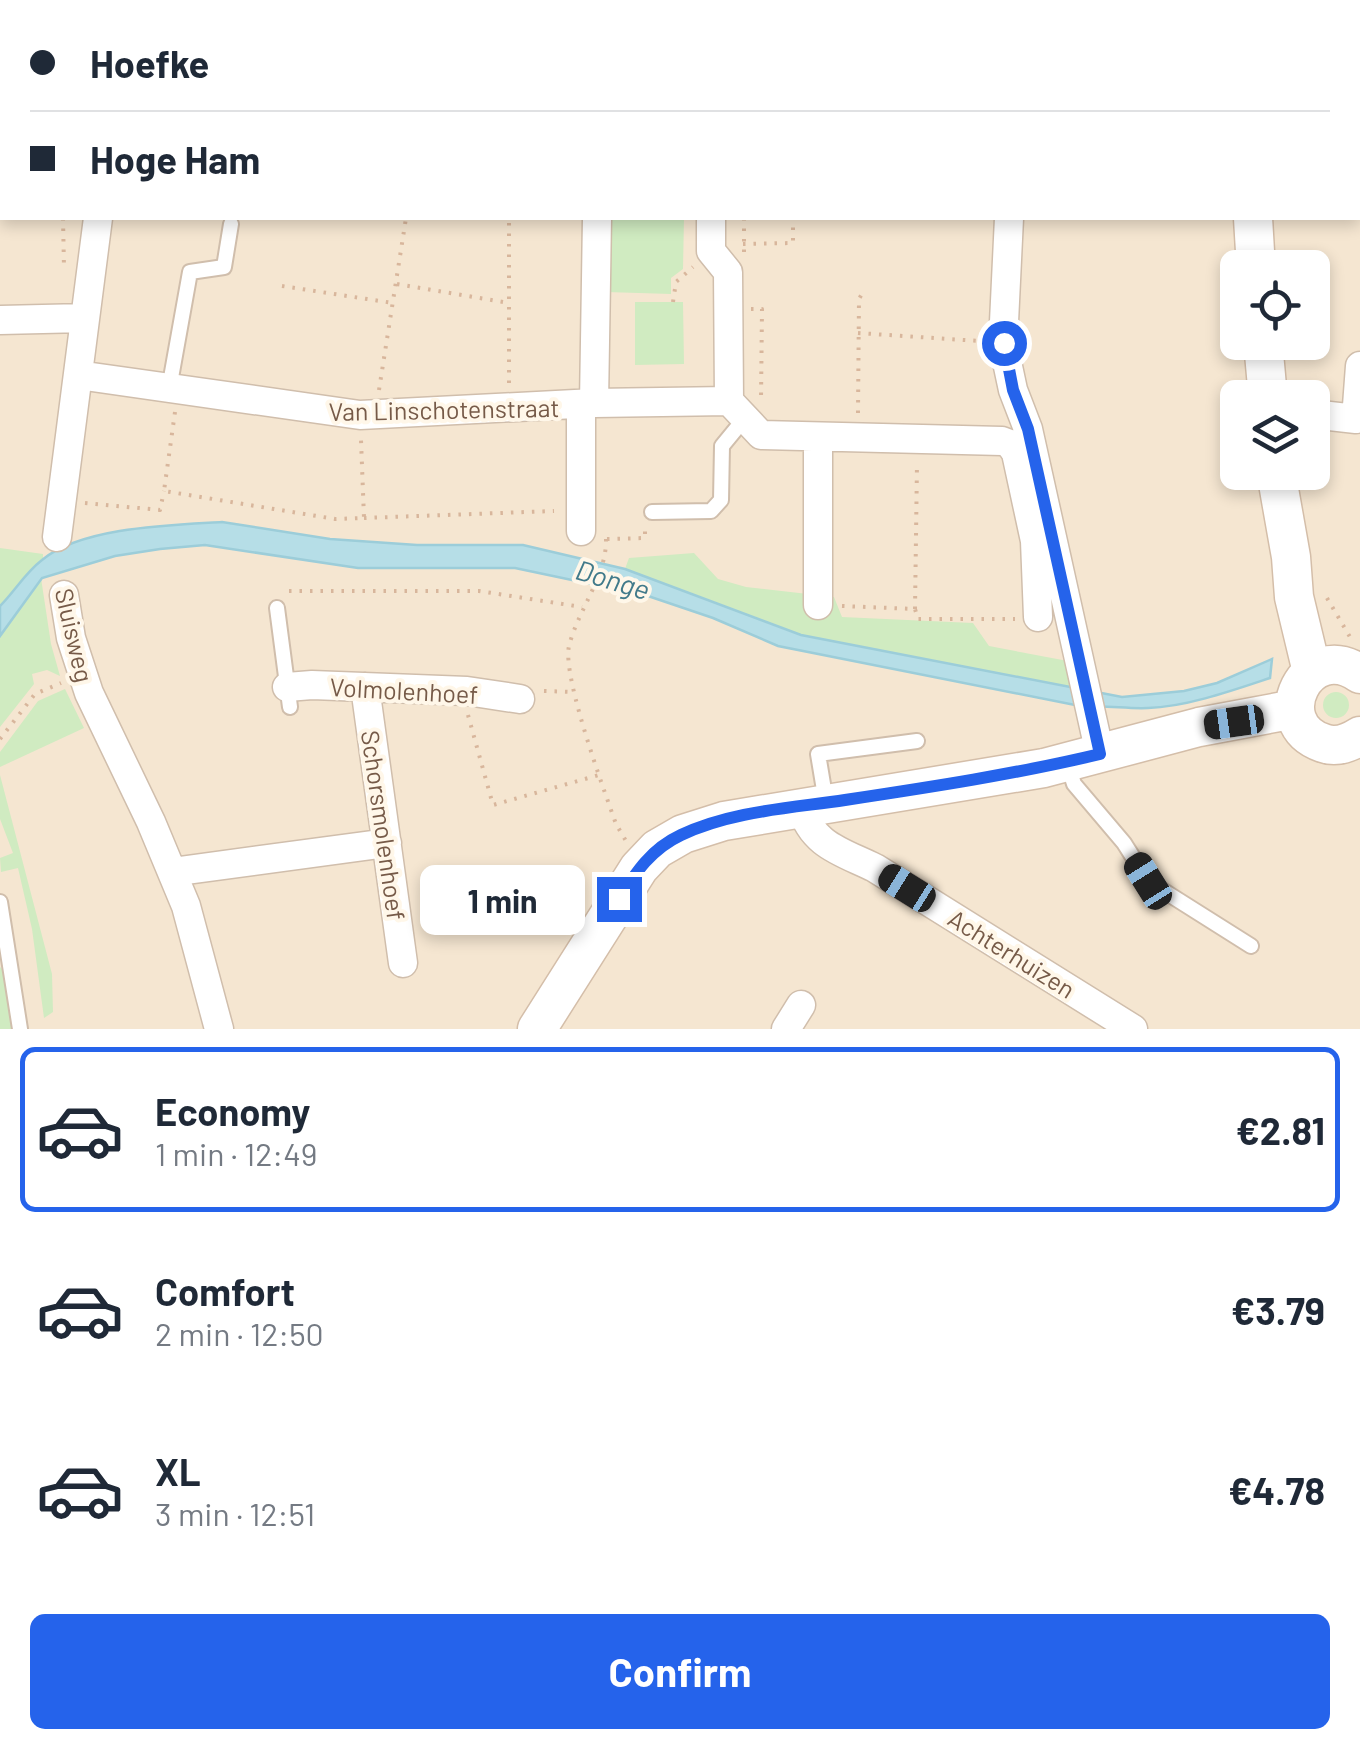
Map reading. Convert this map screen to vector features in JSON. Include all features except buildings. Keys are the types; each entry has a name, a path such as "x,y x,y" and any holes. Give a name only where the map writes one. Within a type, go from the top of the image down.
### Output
{"street":[{"path":"57,537 98,220"},
{"path":"590,527 588,405 597,220"},
{"path":"711,220 712,251 728,272 737,410"},
{"path":"1008,220 1004,343 1013,390 1028,429 1091,714 1084,758"},
{"path":"1253,220 1255,250"},
{"path":"0,320 85,318"},
{"path":"1330,416 1358,418 1360,366"},
{"name":"Van Linschotenstraat","path":"78,375 370,415 588,405 737,410 762,435 1002,441 1016,453 1035,542 1038,616"},
{"path":"818,438 818,605"},
{"path":"1279,490 1294,597 1338,671 1298,688 1297,719 1310,737 1330,745 1357,742"},
{"name":"Sluisweg","path":"64,595 83,676 172,872 203,960 219,1029"},
{"name":"Volmolenhoef","path":"288,697 312,684 462,691 520,699"},
{"name":"Schorsmolenhoef","path":"366,687 403,963"},
{"path":"537,1029 638,868 657,849 683,834 724,821 813,804 972,781 1295,709"},
{"name":"Achterhuizen","path":"813,804 806,824 842,855 875,868 1133,1029"},
{"path":"172,872 387,843"}],"lane":[{"path":"174,389 190,272 224,267 230,224"},
{"path":"1010,425 1013,390"},
{"path":"652,512 710,511 721,500 722,446 737,410"},
{"name":"Volmolenhoef","path":"277,608 288,697"},
{"path":"813,804 818,754 917,741"},
{"path":"1084,758 1074,784 1124,843 1148,881 1251,946"},
{"path":"0,902 20,1029"}],"path":[{"path":"364,518 370,415 378,391 406,220"},
{"path":"509,220 509,408"},
{"path":"396,284 508,303"},
{"path":"282,286 393,303"},
{"path":"858,438 858,298 863,292"},
{"path":"858,333 1004,343"},
{"path":"62,500 160,510 174,389"},
{"path":"917,439 918,619 1038,616"},
{"path":"164,491 335,518 590,527 645,538 646,518 652,512"},
{"path":"604,560 582,607 568,651 574,692 600,775 616,824 638,868"},
{"path":"277,608 281,591 396,589 479,591 582,607"},
{"path":"818,605 915,609"},
{"path":"0,739 35,694 83,676"},
{"path":"462,691 493,805 600,775"}],"shaded area":[{"path":"0,220 1360,220 1360,1029 0,1029"}],"green space":[{"path":"606,220 684,220 683,269 671,278 671,294 606,292"},
{"path":"635,302 683,302 684,364 635,365"},
{"path":"0,548 43,554 43,558 0,606"},
{"path":"694,553 718,579 746,587 834,597 842,617 973,623 989,646 1073,662 1079,690 801,635 625,569 629,558"},
{"path":"41,578 60,676 47,670 32,674 34,684 0,727 0,636"},
{"path":"65,689 84,728 0,767 0,752 38,701"},
{"path":"1336,692 1346,695 1346,715 1336,718 1326,715 1323,705 1326,695"},
{"path":"0,775 52,974 53,1012 44,1018 32,929 18,868 1,872 0,858 13,853 0,819"},
{"path":"0,967 5,972 13,1029 0,1029"}],"water":[{"name":"Donge","path":"222,522 330,539 417,545 523,545 625,569 801,635 1122,697 1184,691 1217,683 1272,659 1270,678 1178,705 1085,707 778,646 648,596 515,568 358,568 205,545 115,556 42,578 0,636 0,606 36,565 59,549 103,534"}],"route":[{"path":"619,899 638,868 657,849 706,826 769,811 1044,768 1100,754 1028,429 1013,390 1004,343"}]}
